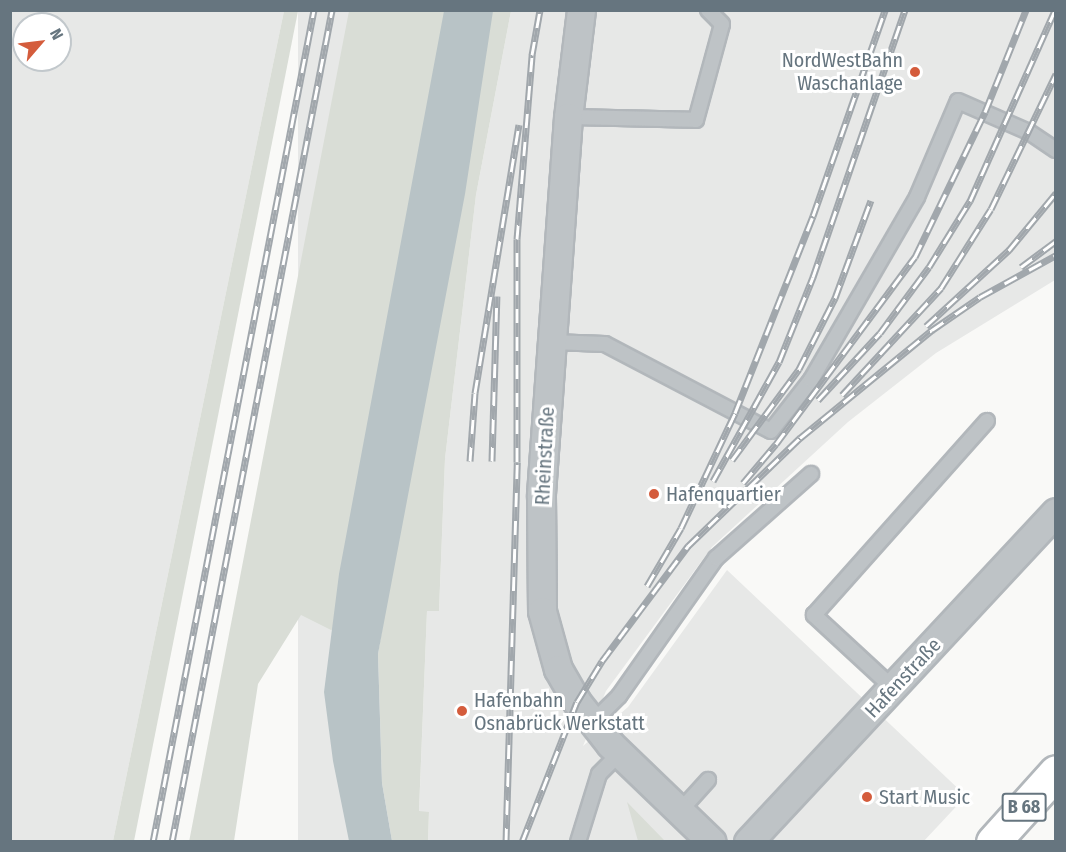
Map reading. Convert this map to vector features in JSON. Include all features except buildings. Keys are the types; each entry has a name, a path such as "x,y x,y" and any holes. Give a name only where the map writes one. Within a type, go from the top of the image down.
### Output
{"main road":[{"name":"B 68","path":"993,842 1052,783"}],"street":[{"name":"Rheinstraße","path":"581,10 568,117 541,496 542,611 558,669 593,723 620,753 712,842"},
{"name":"Hafenstraße","path":"748,842 1056,512"}],"lane":[{"path":"568,117 696,120 722,24 708,10"},
{"path":"552,342 605,344 771,431 811,380 917,197 958,101 1054,143"},
{"path":"893,688 814,615 987,421"},
{"path":"593,723 619,696 716,558 811,474"},
{"path":"578,842 599,774 620,753"},
{"path":"680,811 708,780"}],"shaded area":[{"path":"10,11 284,11 113,841 11,841"},
{"path":"284,11 298,11 134,841 113,841"},
{"path":"298,11 349,11 349,842 298,842"},
{"path":"349,11 511,11 476,195 445,459 439,611 427,611 419,811 429,812 428,841 392,841 382,783 378,654 384,617 331,630 301,615 258,684 234,841 189,842"},
{"path":"444,11 493,11 465,194 378,654 382,783 392,841 349,841 333,761 324,692 339,574"},
{"path":"511,11 1055,11 1055,280 936,353 848,422 712,547 606,691 583,746 628,707 727,570 966,796 923,842 428,841 429,813 419,812 427,611 439,611 445,459 476,195"},
{"path":"627,802 664,840 665,841 638,841"}],"railway":[{"path":"153,842 314,10"},
{"path":"172,842 332,10"},
{"path":"506,842 517,462 517,239 532,55 540,10"},
{"path":"647,586 681,528 735,413 813,216 885,10"},
{"path":"713,481 779,362 813,277 905,10"},
{"path":"743,483 776,444 915,257 985,112 1026,10"},
{"path":"818,400 880,333 929,267 970,201 1055,10"},
{"path":"842,395 941,288 991,209 1056,74"},
{"path":"470,461 475,393 519,125"},
{"path":"926,326 1009,250 1056,193"},
{"path":"732,460 799,369 835,298 871,200"},
{"path":"1021,267 1056,241"},
{"path":"522,842 577,702 602,661 688,546 800,438 932,330 980,297 1056,255"},
{"path":"492,461 497,296"}],"place":[{"name":"NordWestBahn Waschanlage","path":"915,72"},
{"name":"Hafenquartier","path":"654,494"},
{"name":"Hafenbahn Osnabrück Werkstatt","path":"462,711"},
{"name":"Start Music","path":"867,797"}]}
